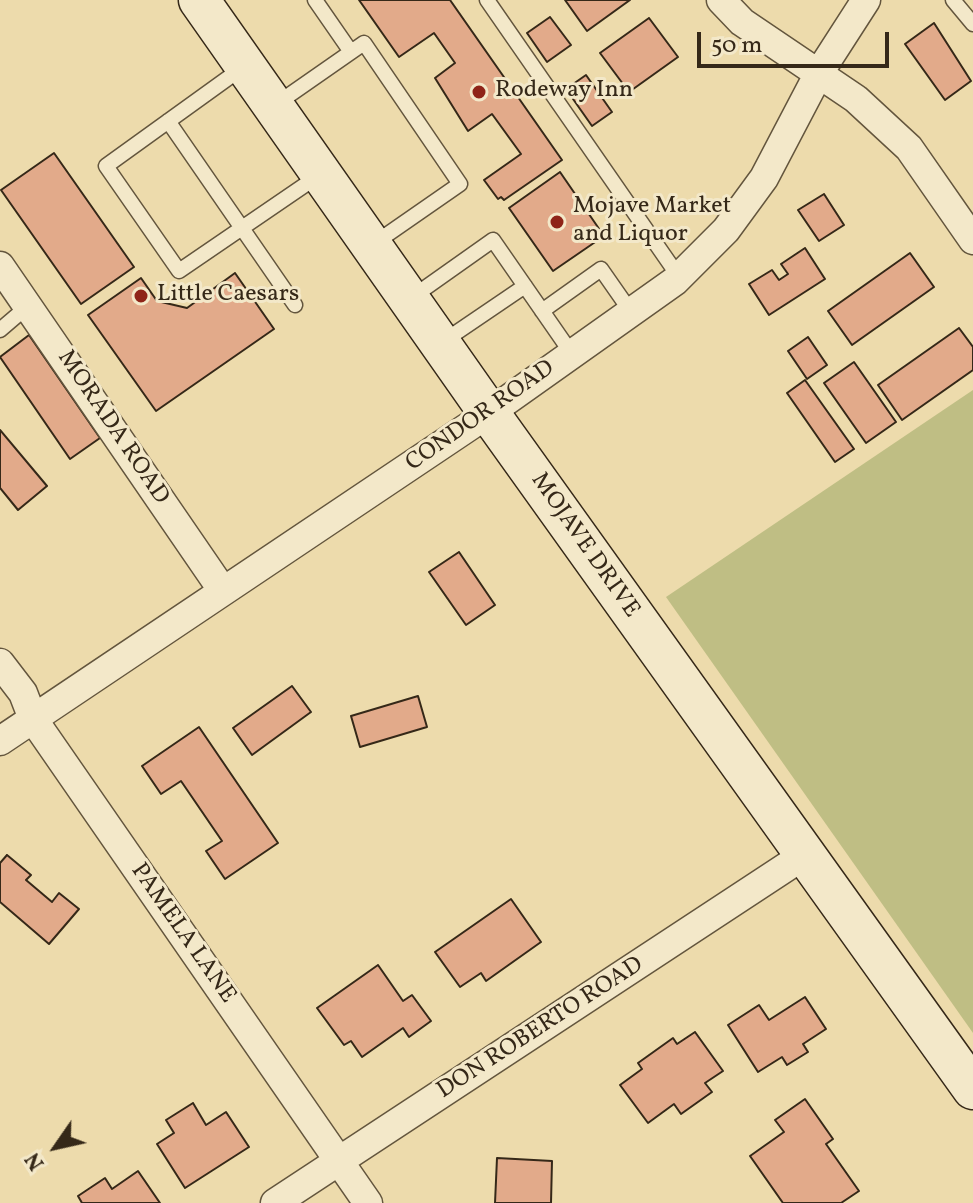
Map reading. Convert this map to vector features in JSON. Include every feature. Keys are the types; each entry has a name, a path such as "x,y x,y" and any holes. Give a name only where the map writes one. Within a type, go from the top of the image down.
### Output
{"main road":[{"name":"MOJAVE DRIVE","path":"199,0 489,413 973,1089"}],"street":[{"path":"721,0 742,22 856,99 909,148 973,240"},
{"name":"CONDOR ROAD","path":"0,741 489,413 679,277 726,230 764,178 819,73 866,0"},
{"name":"MORADA ROAD","path":"0,266 223,591"},
{"name":"PAMELA LANE","path":"0,663 23,693 33,719 368,1203"},
{"name":"DON ROBERTO ROAD","path":"275,1203 806,854"}],"lane":[{"path":"315,0 351,52"},
{"path":"487,0 679,277"},
{"path":"953,0 973,24"},
{"path":"274,106 364,43 460,184 371,246"},
{"path":"245,66 106,166 179,271 321,174"},
{"path":"168,121 295,305"},
{"path":"409,299 493,240 572,354"},
{"path":"542,311 601,269 631,312"},
{"path":"440,344 525,286"},
{"path":"0,330 13,314 28,306"}],"shaded area":[{"path":"973,390 973,1033 666,597"}],"building":[{"name":"Rodeway Inn","path":"359,0 450,0 562,160 504,200 501,197 498,199 484,180 521,154 492,114 468,131 435,78 455,63 434,33 399,57"},
{"path":"565,0 630,0 587,31"},
{"path":"550,17 571,45 547,62 527,33"},
{"path":"649,18 678,57 629,92 600,53"},
{"path":"934,23 971,81 945,100 905,44"},
{"path":"586,75 612,112 592,126 566,89"},
{"path":"54,153 134,267 81,304 1,190"},
{"name":"Mojave Market and Liquor","path":"560,172 604,236 553,271 509,208"},
{"path":"824,194 844,225 819,241 798,210"},
{"path":"805,248 825,279 769,315 749,284 772,270 779,280 788,274 781,264"},
{"path":"910,253 934,287 852,345 828,311"},
{"path":"235,273 274,329 156,411 88,315 141,278 157,301 187,308"},
{"path":"959,328 973,347 973,370 902,420 878,385"},
{"path":"29,335 100,438 70,459 0,357"},
{"path":"808,337 827,365 807,379 788,351"},
{"path":"854,362 896,422 866,443 824,383"},
{"path":"805,380 854,449 835,462 787,393"},
{"path":"0,430 47,486 18,510 0,488"},
{"path":"459,552 495,605 466,625 429,572"},
{"path":"292,686 311,712 252,755 233,728"},
{"path":"418,696 427,727 360,747 351,716"},
{"path":"199,727 278,843 225,879 206,851 222,841 181,781 161,794 142,766"},
{"path":"7,855 31,875 26,880 52,902 59,893 79,909 49,944 0,902 0,863"},
{"path":"511,899 541,942 486,981 481,973 460,987 435,952"},
{"path":"378,965 403,1001 412,995 431,1021 409,1037 403,1028 362,1057 351,1041 344,1045 317,1008"},
{"path":"805,997 826,1029 803,1044 808,1052 787,1065 782,1057 758,1072 728,1025 759,1005 769,1020"},
{"path":"695,1032 723,1071 705,1083 712,1092 681,1114 674,1104 648,1123 620,1085 642,1069 638,1063 673,1038 677,1044"},
{"path":"805,1099 833,1139 826,1144 859,1191 841,1203 783,1203 750,1156 784,1132 775,1120"},
{"path":"193,1103 206,1125 226,1112 249,1147 185,1188 157,1144 174,1133 166,1120"},
{"path":"497,1158 552,1161 551,1203 495,1203"},
{"path":"138,1171 160,1203 82,1203 78,1196 105,1178 112,1189"}],"place":[{"name":"Rodeway Inn","path":"479,92"},
{"name":"Mojave Market and Liquor","path":"557,222"},
{"name":"Little Caesars","path":"141,296"}]}
